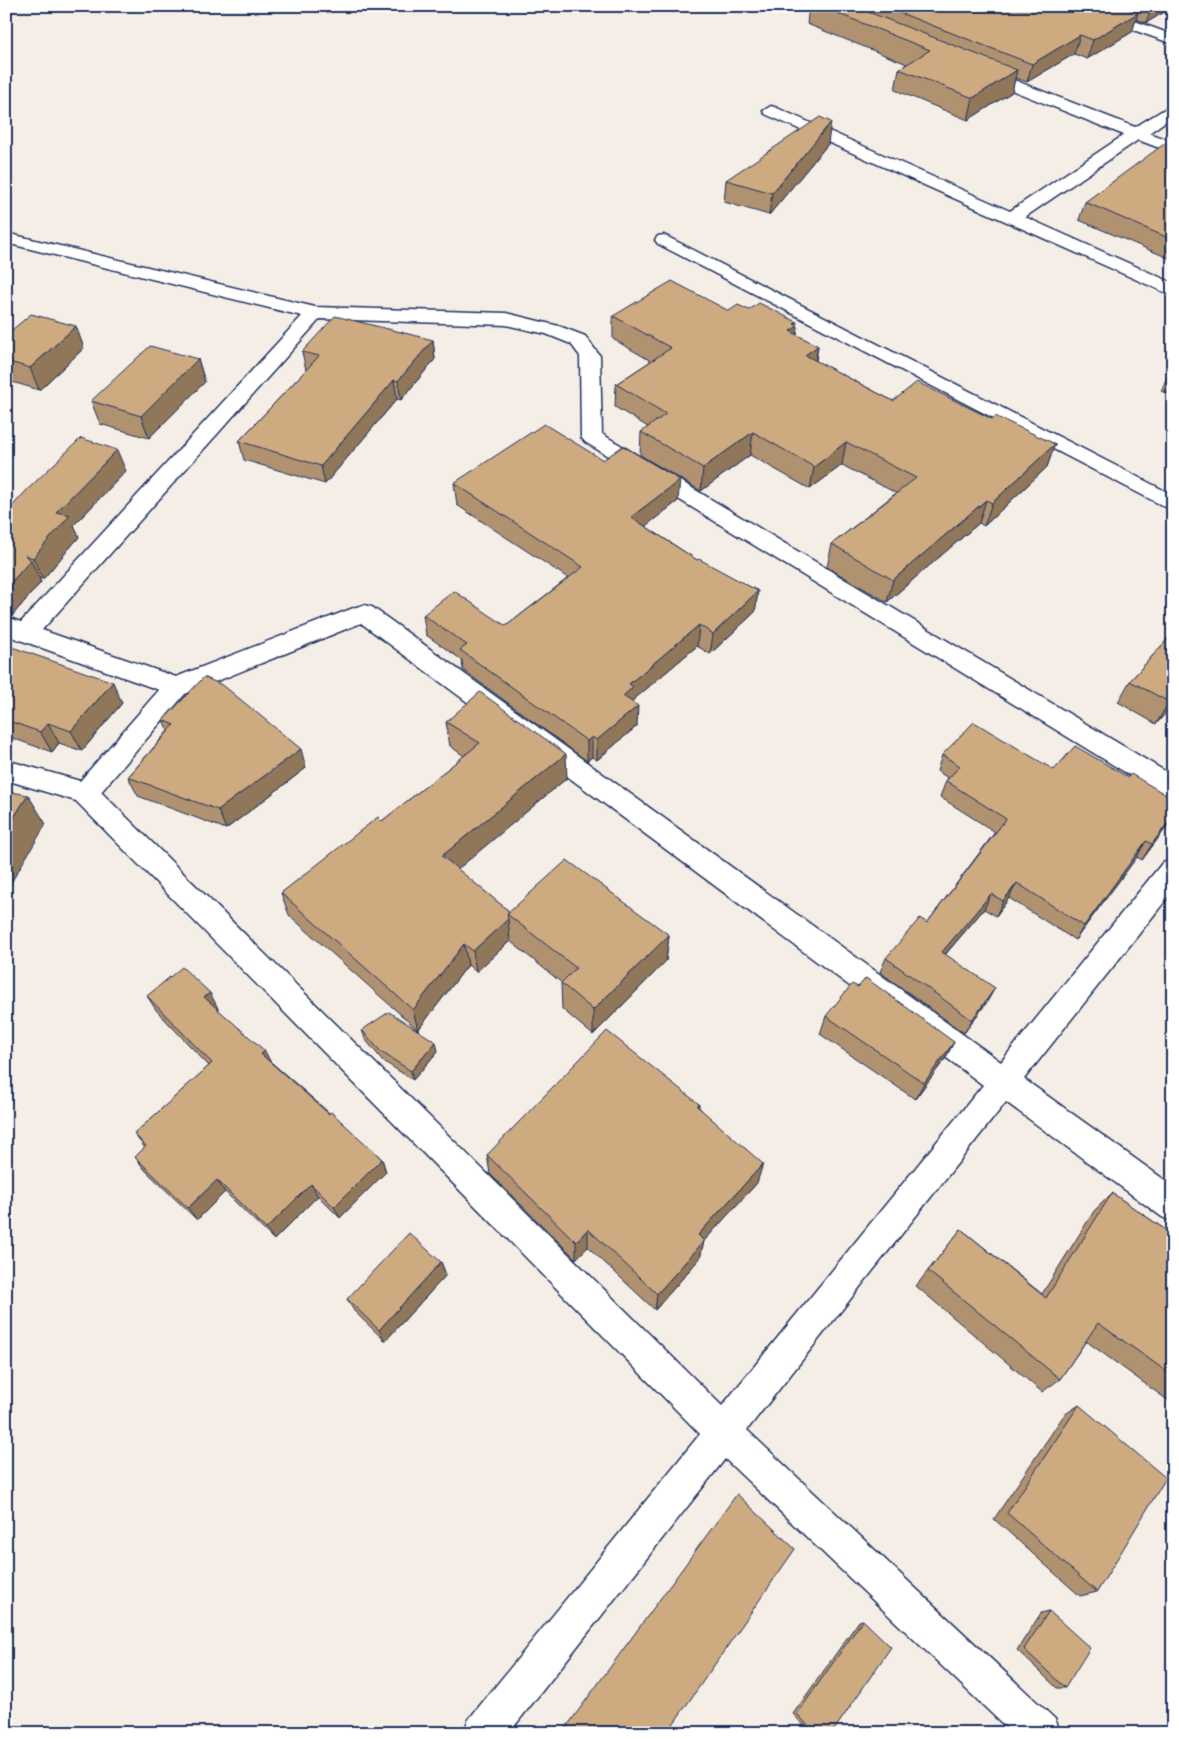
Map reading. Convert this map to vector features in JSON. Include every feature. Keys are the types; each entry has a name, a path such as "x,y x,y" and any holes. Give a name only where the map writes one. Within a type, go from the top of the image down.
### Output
{"street":[{"path":"1079,6 1173,40"},
{"path":"970,68 1173,148"},
{"path":"1012,218 1173,109"},
{"path":"771,111 1173,290"},
{"path":"6,238 315,313 506,318 552,330 578,340 590,356 592,437 1173,789"},
{"path":"664,240 1173,504"},
{"path":"176,687 16,629 315,313"},
{"path":"85,793 176,687 364,613 1002,1083 1173,1206"},
{"path":"6,770 85,793 723,1432 1040,1733"},
{"path":"483,1733 1173,870"}],"building":[{"path":"819,6 853,6 1017,70 973,98 899,69 930,50"},
{"path":"882,6 1118,6 1138,13 1093,40 1080,35 1032,64"},
{"path":"820,117 831,122 772,193 726,180"},
{"path":"1168,141 1173,143 1173,240 1085,202"},
{"path":"672,281 729,311 738,305 749,310 759,303 797,322 794,324 798,326 790,331 818,346 805,355 893,401 917,382 992,419 995,416 1055,444 992,503 986,500 893,580 832,544 916,478 846,442 814,467 753,432 703,468 641,432 666,414 616,384 671,348 613,316"},
{"path":"31,314 76,326 30,368 6,361 6,335"},
{"path":"335,316 433,340 398,381 394,380 321,466 239,441 319,356 302,352"},
{"path":"150,346 198,359 141,416 91,401"},
{"path":"1173,370 1173,377 1168,375"},
{"path":"544,424 603,460 623,446 680,480 631,517 697,560 699,559 758,591 713,634 699,625 629,684 633,687 623,696 638,706 597,740 592,737 587,741 460,650 467,645 423,615 454,591 506,626 583,567 454,483"},
{"path":"81,438 117,450 56,512 70,515 33,558 25,555 31,560 6,588 6,513"},
{"path":"1173,633 1173,698 1169,702 1130,681"},
{"path":"6,645 113,682 71,731 48,723 40,732 6,720"},
{"path":"204,677 224,686 301,749 218,810 128,777 174,725 163,720"},
{"path":"480,692 566,754 442,856 510,912 507,914 508,919 473,951 464,944 413,1010 281,893 378,817 382,821 480,743 446,722"},
{"path":"974,722 1054,770 1075,746 1128,777 1131,774 1173,799 1173,816 1152,844 1146,841 1084,926 1017,883 1003,901 991,894 942,952 995,988 972,1020 886,958 920,918 927,923 1006,819 946,781 960,766 942,755"},
{"path":"6,791 28,795 6,830"},
{"path":"567,860 669,935 593,1010 561,983 576,968 507,914"},
{"path":"182,967 210,993 204,997 265,1051 261,1054 329,1114 331,1112 382,1159 334,1207 311,1184 266,1229 217,1180 188,1208 135,1157 146,1146 134,1134 212,1063 147,996"},
{"path":"866,978 954,1042 924,1083 826,1016 852,984 858,987"},
{"path":"389,1012 436,1042 411,1071 381,1052 362,1030"},
{"path":"607,1031 699,1104 697,1106 763,1164 698,1235 704,1241 657,1294 588,1229 576,1242 487,1155"},
{"path":"1112,1193 1173,1235 1173,1376 1098,1323 1060,1379 928,1271 961,1229 1046,1298"},
{"path":"409,1233 441,1262 379,1330 347,1299"},
{"path":"1079,1405 1166,1478 1097,1592 1007,1513"},
{"path":"737,1494 795,1549 667,1733 562,1733"},
{"path":"1049,1611 1090,1648 1065,1688 1024,1649"},
{"path":"863,1620 891,1647 832,1733 815,1733 797,1714"}]}
